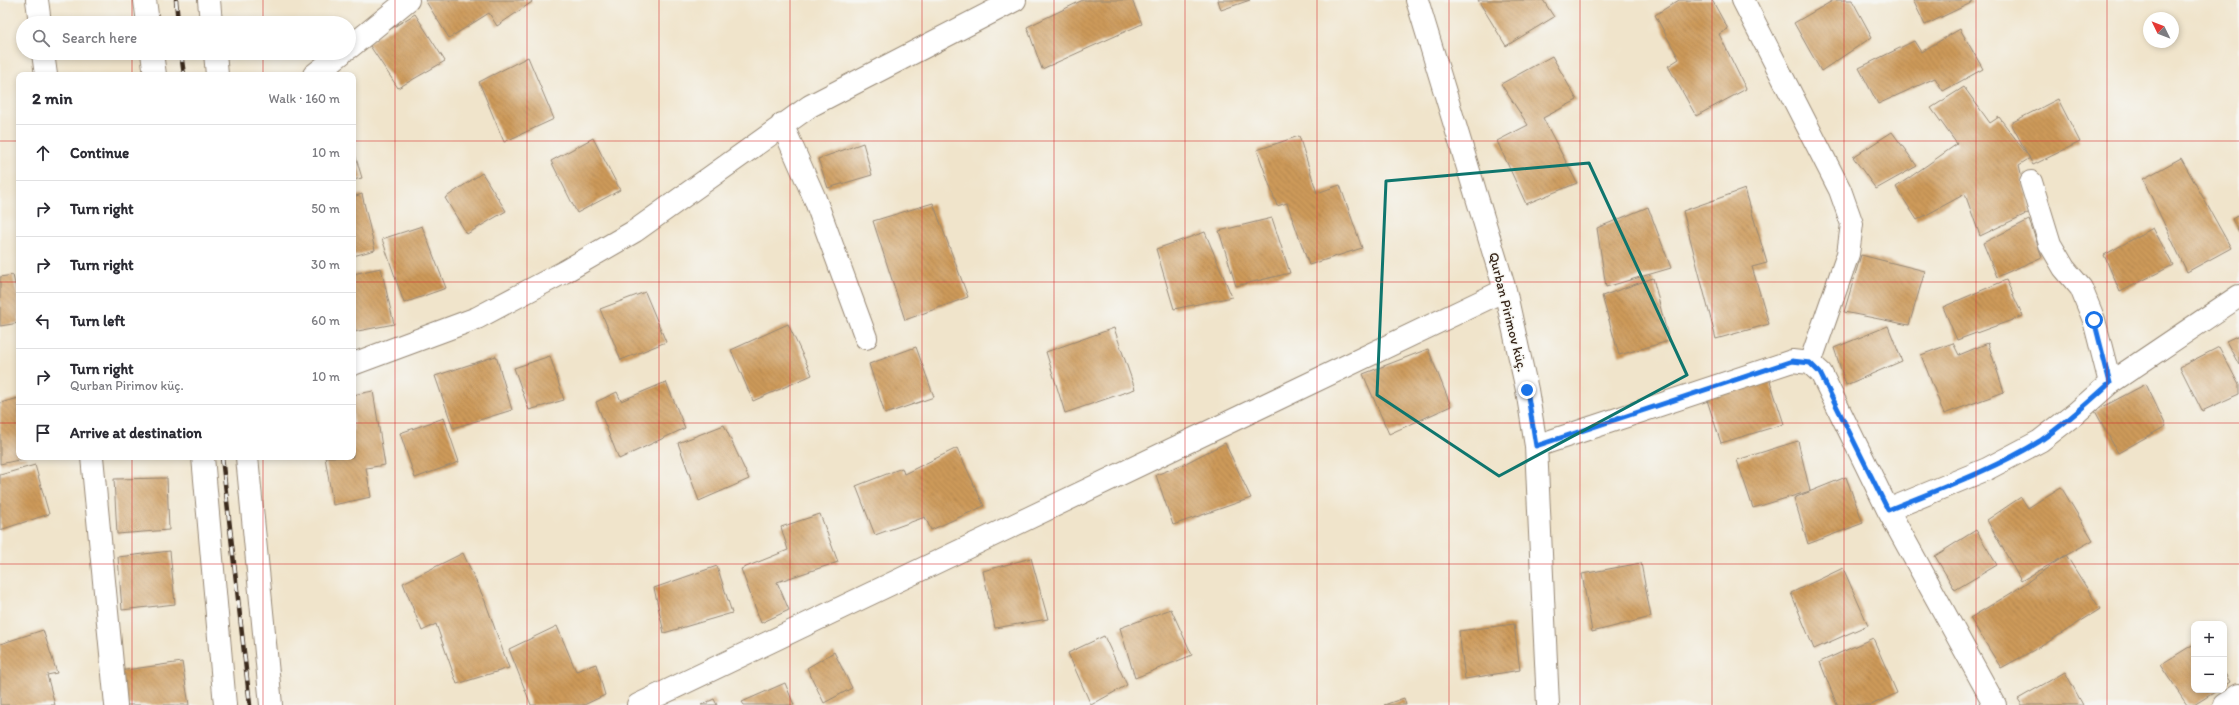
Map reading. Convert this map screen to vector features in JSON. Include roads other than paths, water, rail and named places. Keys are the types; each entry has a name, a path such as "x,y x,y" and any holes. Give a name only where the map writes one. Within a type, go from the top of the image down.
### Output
{"street":[{"path":"37,0 39,16"},
{"path":"145,0 147,16"},
{"path":"209,0 210,16"},
{"path":"356,42 408,0"},
{"path":"356,363 477,318 564,272 635,231 782,124 810,106 1015,0"},
{"name":"Qurban Pirimov küç.","path":"1417,0 1505,290 1527,390 1536,446 1548,705"},
{"path":"1743,0 1840,190 1852,224 1848,254 1810,363"},
{"path":"153,60 155,72"},
{"path":"216,60 217,72"},
{"path":"318,72 333,60"},
{"path":"782,124 815,199 866,338"},
{"path":"2031,182 2050,244 2064,268 2082,288 2094,320 2110,383"},
{"path":"638,705 1505,290"},
{"path":"1888,510 1987,469 2040,440 2076,413 2110,383 2239,296"},
{"path":"1536,446 1792,361 1810,363 1820,373 1888,510 1995,705"},
{"path":"92,460 116,705"},
{"path":"203,460 225,705"},
{"path":"247,460 271,705"},
{"path":"2224,705 2239,695"}],"railway":[{"path":"176,0 177,16"},
{"path":"182,60 184,72"},
{"path":"222,460 250,705"}]}
